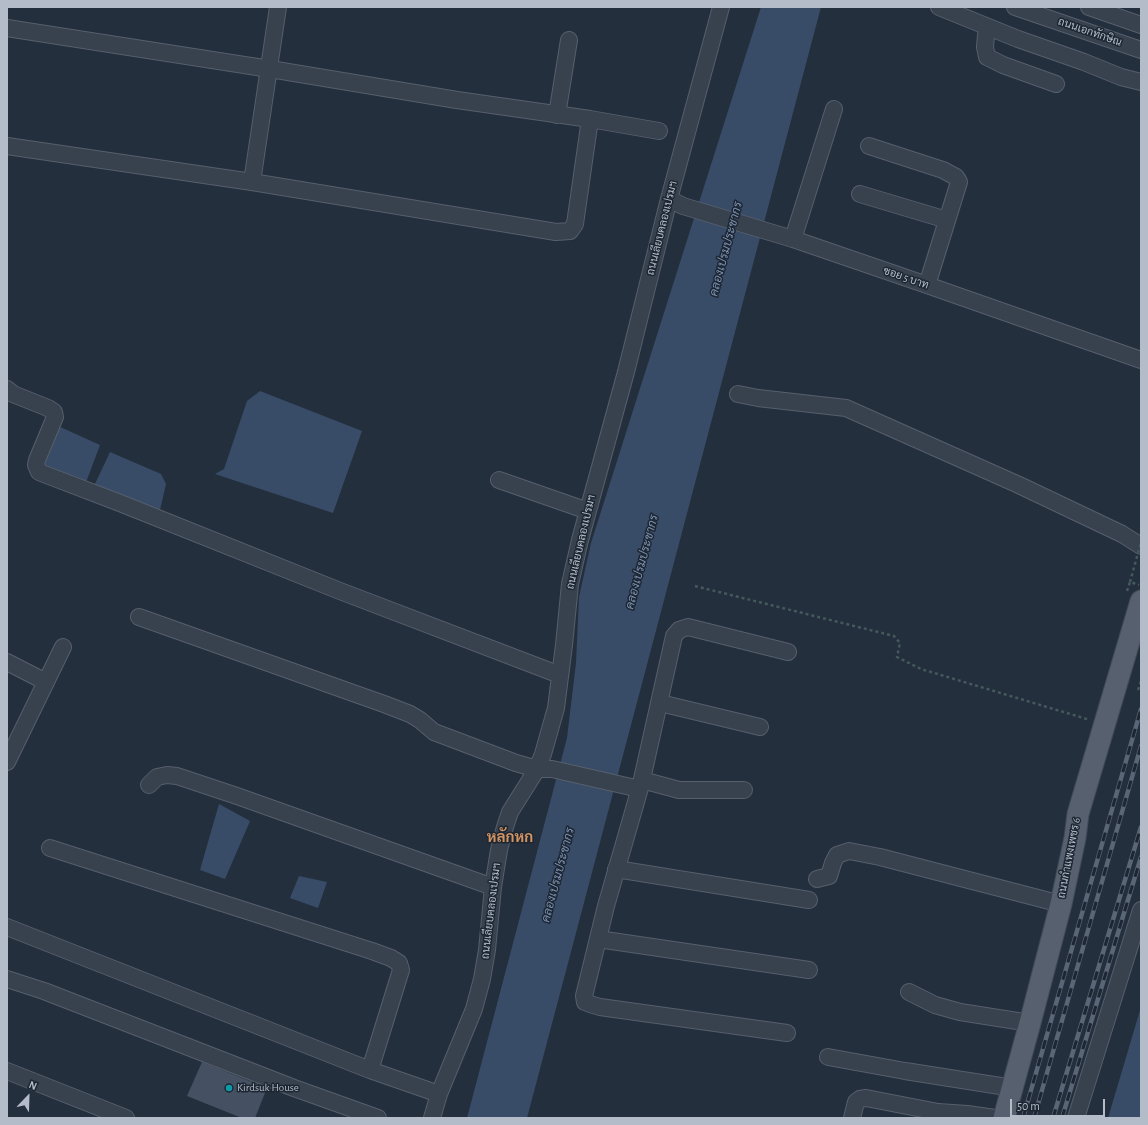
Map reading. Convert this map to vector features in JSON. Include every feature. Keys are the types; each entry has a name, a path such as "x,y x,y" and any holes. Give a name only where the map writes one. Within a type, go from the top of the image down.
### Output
{"main road":[{"name":"ถนนกำแพงเพชร 6","path":"1004,1118 1061,904 1075,838 1078,814 1141,601"}],"street":[{"path":"252,182 278,7"},
{"name":"ถนนเลียบคลองเปรมฯ","path":"432,1118 439,1094 474,1009 482,979 499,850 510,812 544,769 543,754 556,708 570,584 580,540 626,372 676,203 721,7"},
{"path":"939,7 988,28 1141,82"},
{"path":"1089,7 1141,25"},
{"name":"ถนนเอกทักษิณ","path":"1020,8 1141,50"},
{"path":"7,28 270,68 457,100 590,119 659,131"},
{"path":"988,28 986,35 987,57 1004,65 1056,84"},
{"path":"557,115 570,40"},
{"path":"793,239 834,108"},
{"path":"7,146 252,182 556,232 570,231 575,224 590,119"},
{"path":"868,146 943,170 956,177 959,182 927,285"},
{"path":"860,194 947,220"},
{"name":"ซอย 5 บาท","path":"676,203 793,239 1141,360"},
{"path":"7,388 13,394 48,408 54,412 55,417 37,460 36,465 39,472 120,503 340,592 560,675"},
{"path":"738,394 758,398 846,408 1026,488 1122,534 1141,546"},
{"path":"500,480 588,511"},
{"path":"139,617 410,714 434,732 516,763 638,785 679,790 744,790"},
{"path":"787,1033 590,1004 585,1002 584,996 660,703 674,636 679,630 688,627 788,652"},
{"path":"8,756 63,647"},
{"path":"7,662 46,682"},
{"path":"660,703 760,727"},
{"path":"149,785 157,777 167,775 178,776 493,887"},
{"path":"50,848 372,951 391,958 399,963 401,970 370,1070"},
{"path":"818,879 829,876 832,863 837,855 849,851 880,857 1061,904"},
{"path":"616,869 809,900"},
{"path":"1076,1118 1141,910"},
{"path":"7,927 370,1070 439,1094"},
{"path":"598,939 809,970"},
{"path":"7,979 44,991 294,1088 378,1118"},
{"path":"909,992 935,1005 960,1012 1030,1023"},
{"path":"828,1057 1013,1088"},
{"path":"7,1072 126,1118"},
{"path":"852,1118 856,1102 860,1099 866,1098 938,1112 995,1118"}],"path":[{"path":"1141,542 1130,582 1141,585"},
{"path":"695,586 894,636 900,643 896,656 921,669 1104,724"},
{"path":"1138,690 1141,681"}],"water":[{"name":"คลองเปรมประชากร","path":"761,7 821,7 527,1118 467,1118 567,738 576,663 579,597 591,543"},
{"path":"260,391 362,431 333,513 215,474 224,469 247,401"},
{"path":"58,426 100,445 85,485 48,471 42,462"},
{"path":"110,452 161,474 166,484 160,510 94,486"},
{"path":"219,804 250,821 225,879 200,870"},
{"path":"299,876 327,882 318,908 290,898"},
{"path":"1141,1007 1141,1118 1108,1118"}],"building":[{"name":"Kirdsuk House","path":"202,1062 267,1088 255,1118 242,1118 187,1096"}],"railway":[{"path":"1023,1118 1141,709"},
{"path":"1034,1118 1141,746"},
{"path":"1053,1118 1141,827"},
{"path":"1062,1118 1141,857"}],"place":[{"name":"Kirdsuk House","path":"229,1088"}],"district":[{"name":"หลักหก","path":"510,837"}]}
